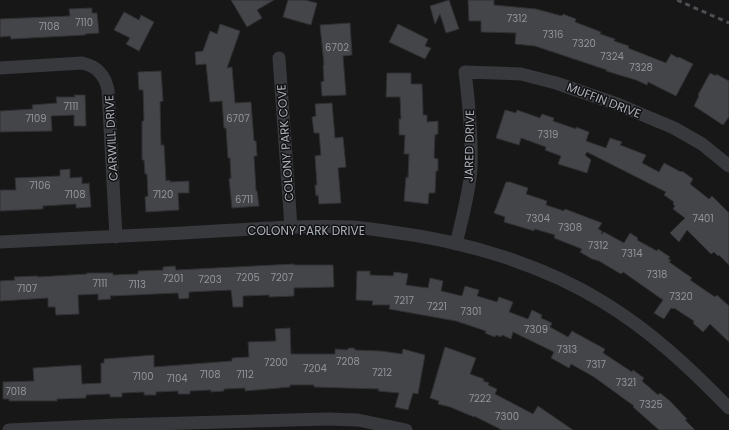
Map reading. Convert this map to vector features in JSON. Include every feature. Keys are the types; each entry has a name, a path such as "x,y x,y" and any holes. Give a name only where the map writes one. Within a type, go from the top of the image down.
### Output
{"street":[{"name":"COLONY PARK COVE","path":"279,58 291,227"},
{"name":"CARWILL DRIVE","path":"0,68 82,64 94,67 103,76 107,82 108,90 116,237"},
{"name":"MUFFIN DRIVE","path":"465,72 522,74 556,83 616,104 674,128 702,144 729,166"},
{"name":"JARED DRIVE","path":"456,244 464,214 470,169 470,113 465,72"},
{"name":"COLONY PARK DRIVE","path":"0,242 291,227 355,227 412,235 456,244 517,262 560,279 602,301 637,324 665,346 696,374 729,408"},
{"path":"9,430 125,424 328,418 358,420 406,430"}],"building":[{"path":"231,0 274,0 257,10 262,18 247,27"},
{"path":"288,0 305,0 317,3 311,25 283,17"},
{"path":"449,0 459,29 446,33 440,14 435,24 430,6"},
{"path":"468,0 494,0 494,5 536,9 562,16 563,14 576,19 575,22 601,32 600,34 615,39 614,41 629,46 628,48 666,63 671,54 693,64 676,96 648,82 647,85 535,46 515,44 516,33 481,32 481,21 469,21"},
{"path":"92,8 92,13 97,13 99,33 11,39 10,36 0,37 0,19 70,16 69,9"},
{"path":"124,12 139,20 141,15 154,22 139,51 126,44 130,38 114,30"},
{"path":"350,23 352,55 343,56 346,95 322,96 321,82 324,81 324,65 320,25"},
{"path":"220,24 240,31 227,68 232,67 235,103 251,102 254,141 256,141 257,156 254,156 256,191 259,206 232,208 229,179 231,178 230,158 228,158 222,101 210,102 206,64 196,65 195,52 203,51 210,31 217,34"},
{"path":"398,24 428,39 425,46 431,48 425,59 389,42"},
{"path":"161,71 163,101 160,102 161,145 164,145 166,181 189,181 189,193 178,193 179,210 146,212 145,197 148,196 147,174 145,174 144,160 142,160 142,121 144,121 143,90 139,90 138,72"},
{"path":"387,73 411,73 411,84 422,84 423,115 427,115 427,122 438,121 438,134 435,135 434,158 438,159 438,171 436,171 435,193 429,193 428,204 404,201 406,177 408,178 409,154 404,154 405,135 399,135 399,119 401,119 400,97 386,97"},
{"path":"710,73 716,76 716,74 729,81 729,117 723,125 694,106"},
{"path":"74,95 85,95 86,126 74,126 74,115 51,116 52,131 0,132 0,111 33,109 32,105 57,103 56,97 75,97"},
{"path":"332,103 335,138 343,137 346,167 338,168 341,203 319,204 318,195 316,196 315,185 317,185 315,156 321,155 319,133 314,133 312,117 316,116 315,104"},
{"path":"505,110 516,113 517,110 540,118 542,114 554,118 553,121 589,132 586,141 606,148 610,138 622,142 620,145 646,155 642,163 659,172 664,163 681,172 682,171 693,179 690,184 709,199 712,196 729,213 729,265 719,255 718,256 714,252 711,254 687,230 679,242 670,233 685,218 673,209 675,206 673,204 674,202 664,195 666,192 587,152 585,155 591,160 587,173 558,164 561,156 545,150 546,147 521,138 519,145 496,138"},
{"path":"70,169 70,178 82,177 82,184 89,183 91,207 76,208 76,204 43,206 43,209 0,211 0,190 16,190 15,178 60,176 60,170"},
{"path":"506,182 528,188 526,194 547,201 546,205 564,211 565,209 602,223 598,229 602,231 601,234 604,232 624,243 630,233 638,238 637,240 657,251 658,249 670,257 668,259 671,260 669,262 692,278 690,280 715,297 717,295 729,306 729,342 710,324 703,332 693,323 694,321 674,308 671,308 664,319 654,313 663,300 623,272 621,274 580,252 582,249 554,238 555,235 535,229 534,231 504,222 505,217 494,213"},
{"path":"294,264 333,265 334,287 294,288 294,296 243,296 243,307 233,307 231,290 189,292 189,298 179,299 178,293 110,296 111,299 98,300 98,294 78,295 79,314 56,315 55,307 48,307 48,298 0,301 0,281 15,280 14,277 38,277 87,273 113,273 113,275 138,274 138,271 163,270 163,267 175,266 176,270"},
{"path":"357,271 370,271 370,275 393,276 394,272 408,274 406,285 428,288 430,278 443,281 441,291 462,296 465,286 479,290 477,296 497,302 499,297 513,302 509,312 528,319 532,310 542,315 541,318 552,323 550,327 568,337 572,331 605,349 603,353 632,372 633,370 644,378 642,381 658,395 660,393 670,401 695,430 659,430 633,407 634,406 594,377 571,364 569,368 551,358 554,352 513,332 511,339 502,335 501,337 496,335 495,337 485,333 486,331 456,321 389,309 390,305 372,305 373,301 356,300"},
{"path":"290,328 291,354 335,354 335,349 347,350 349,348 354,348 355,350 381,351 402,354 403,349 425,355 418,394 413,393 408,410 395,407 399,393 378,391 379,389 314,387 314,385 290,385 290,387 245,391 245,388 224,389 224,391 211,392 211,390 190,391 190,394 178,394 178,391 156,392 156,395 144,395 144,392 122,393 122,397 110,397 110,394 86,395 86,398 57,399 57,401 9,401 9,399 3,399 3,382 34,381 33,368 81,365 82,384 101,383 101,363 104,363 104,359 154,355 154,367 232,361 232,358 249,357 248,342 276,341 275,329"},
{"path":"445,347 476,358 470,374 484,379 483,381 489,383 488,385 497,389 495,394 533,414 538,406 573,430 502,430 474,416 438,404 439,401 430,398"}],"railway":[{"path":"677,0 729,23"}]}
